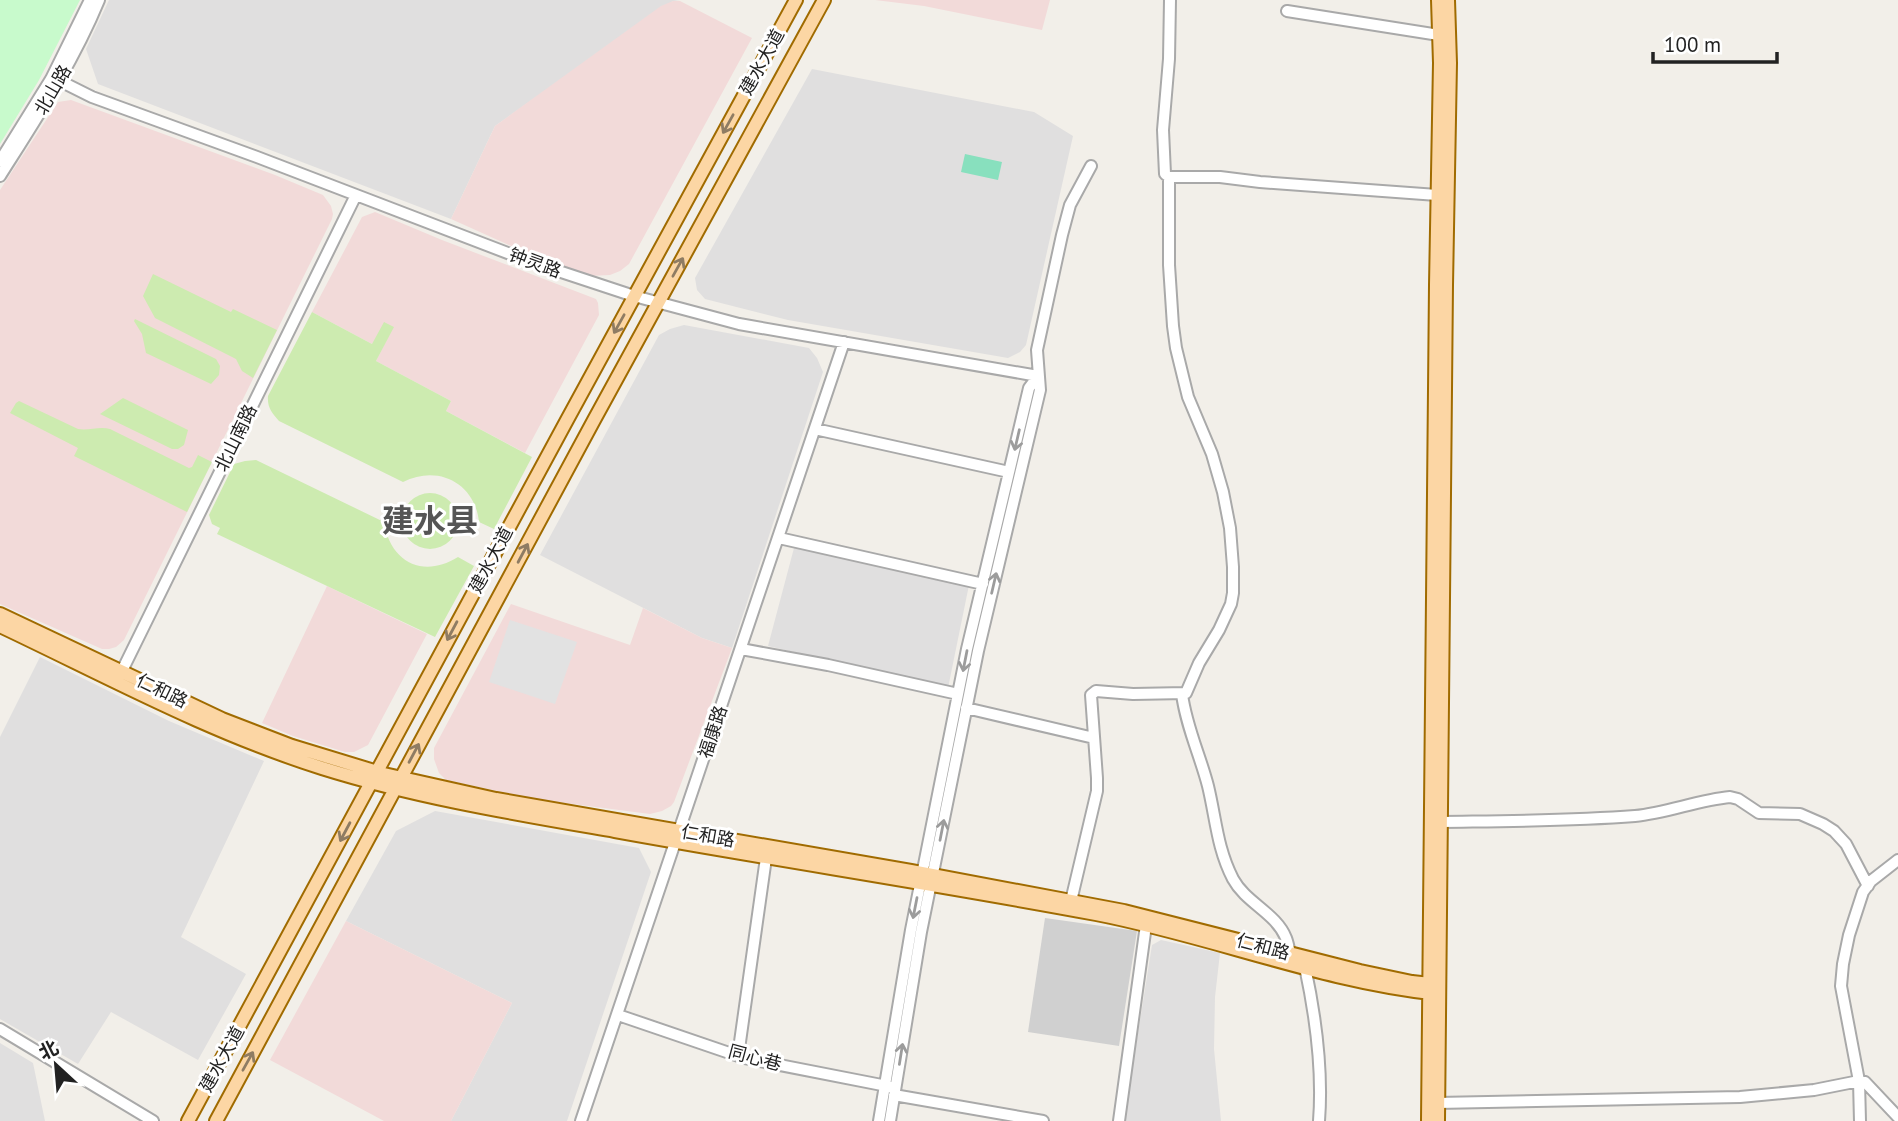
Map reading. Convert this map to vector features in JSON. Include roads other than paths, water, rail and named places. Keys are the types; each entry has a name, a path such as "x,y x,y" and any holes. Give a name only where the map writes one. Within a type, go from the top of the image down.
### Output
{"main road":[{"name":"建水大道","path":"188,1121 796,0"},
{"name":"建水大道","path":"216,1121 824,0"},
{"path":"1434,989 1440,822 1441,338 1437,195 1440,63 1438,0"},
{"path":"1428,1121 1433,1103 1441,338 1450,63 1448,0"},
{"name":"仁和路","path":"0,614 195,719 309,764 374,777 494,810 678,837 926,880 1146,925 1357,981 1434,989"},
{"name":"仁和路","path":"0,626 119,676"},
{"name":"仁和路","path":"678,837 766,858 1071,901 1153,917 1434,989"},
{"path":"1433,1103 1438,1121"}],"street":[{"name":"北山路","path":"0,176 55,79 90,0"},
{"name":"北山路","path":"0,161 83,34 99,0"},
{"path":"1170,0 1169,59 1163,130 1165,174 1169,177 1220,177 1437,195"},
{"path":"1287,11 1439,35"},
{"name":"钟灵路","path":"55,79 84,94 531,262 634,296 739,324 1038,376"},
{"path":"926,880 1040,390 1037,350 1062,235 1070,205 1091,166"},
{"path":"1071,901 1097,791 1091,695 1094,692 1185,694 1199,663 1219,630 1233,593 1230,528 1223,492 1212,454 1188,397 1175,337 1169,265 1169,177"},
{"name":"北山南路","path":"119,676 356,195"},
{"name":"福康路","path":"581,1121 844,342"},
{"path":"890,1121 892,1089 958,694 1029,388 1038,376"},
{"path":"815,429 1009,472"},
{"path":"779,538 983,584"},
{"path":"741,649 815,662 958,694"},
{"path":"1182,694 1185,714 1208,787 1216,832 1227,867 1241,892 1280,927 1290,954"},
{"path":"966,708 1094,738"},
{"path":"1440,822 1636,816 1730,797 1738,799 1759,813 1800,814 1834,831 1846,844 1868,886"},
{"path":"738,1055 766,858"},
{"path":"1860,1121 1859,1082 1841,986 1843,964 1863,892 1898,860"},
{"path":"1119,1121 1146,925"},
{"path":"1305,967 1318,1048 1321,1097 1319,1121"},
{"name":"同心巷","path":"618,1015 769,1064 1043,1121"},
{"path":"0,1029 153,1121"},
{"path":"1433,1103 1765,1096 1866,1082 1898,1117"},
{"path":"880,1121 892,1089"}],"district":[{"name":"建水县","path":"430,521"}]}
